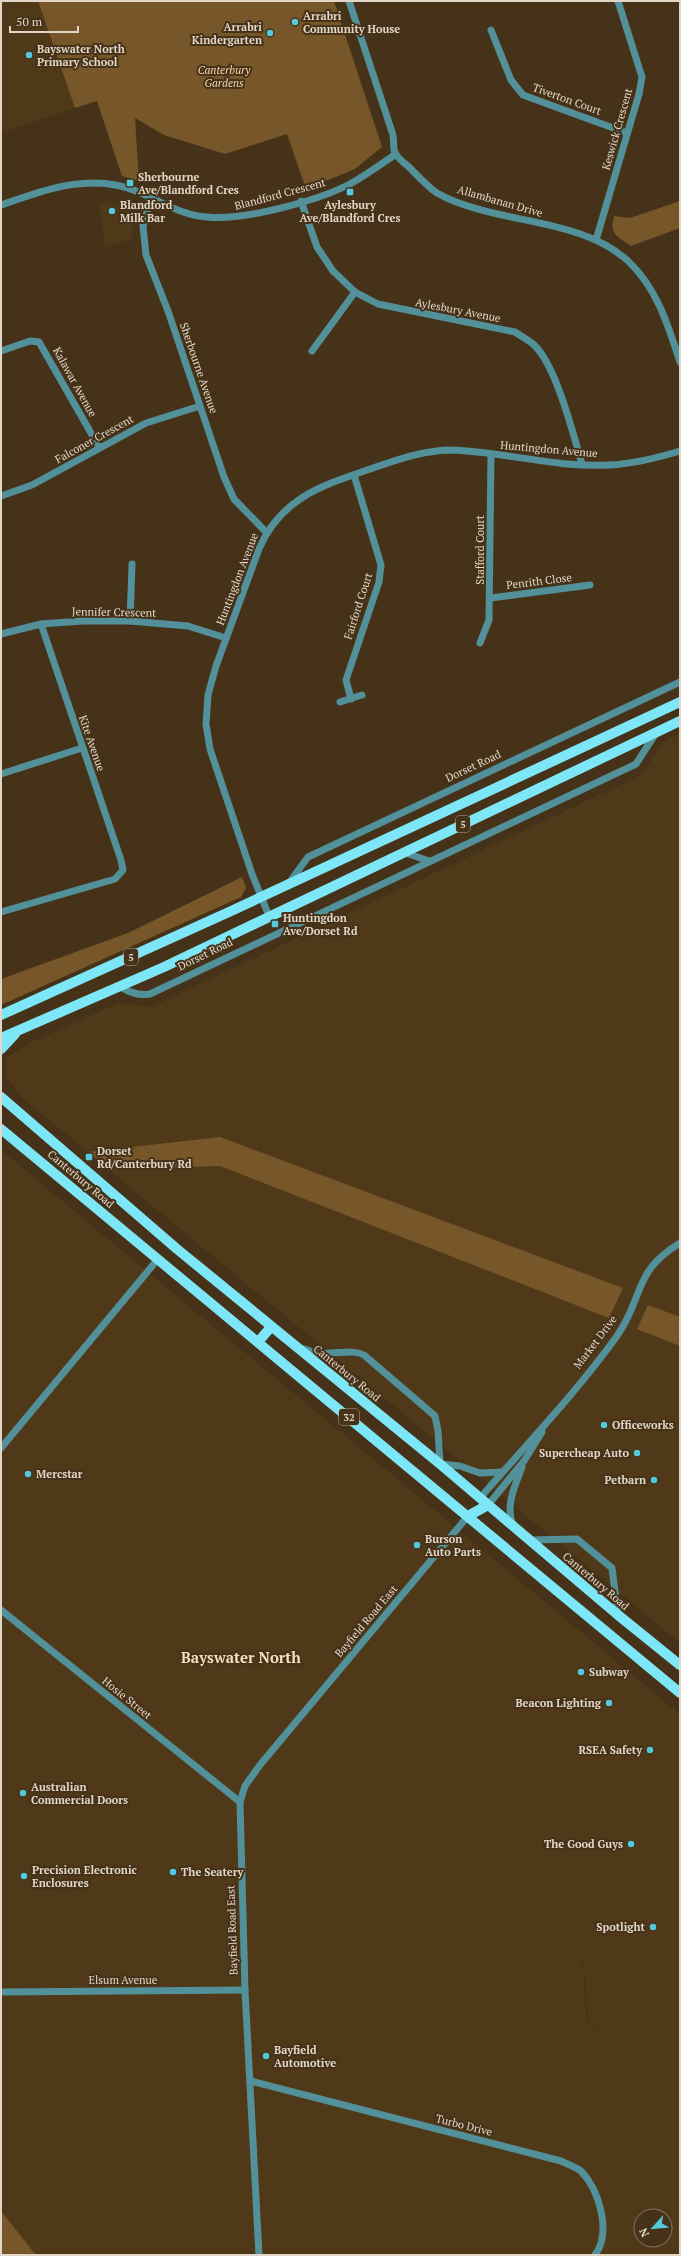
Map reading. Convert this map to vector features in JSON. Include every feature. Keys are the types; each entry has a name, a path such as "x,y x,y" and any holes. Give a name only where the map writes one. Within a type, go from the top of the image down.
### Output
{"main road":[{"name":"Dorset Road","path":"1,1015 261,898 288,884 680,702"},
{"name":"Dorset Road","path":"1,1038 120,987 680,721"},
{"path":"1,1049 18,1031"},
{"name":"Canterbury Road","path":"3,1097 172,1245 270,1327 440,1464 618,1615 680,1665"},
{"name":"Canterbury Road","path":"1,1129 680,1693"},
{"path":"258,1342 270,1327"},
{"path":"468,1516 484,1502"}],"street":[{"path":"349,1 393,135 396,154"},
{"name":"Keswick Crescent","path":"596,240 626,133 639,94 642,77 618,1"},
{"name":"Tiverton Court","path":"491,30 511,80 523,95 626,133"},
{"name":"Blandford Crescent","path":"1,205 56,186 82,182 125,188 151,198 165,206 186,213 224,218 250,215 301,201 348,184 396,154"},
{"name":"Allambanan Drive","path":"396,154 422,181 436,192 450,199 480,209 596,240 627,261 648,282 661,308 680,362"},
{"name":"Sherbourne Avenue","path":"151,198 143,226 146,255 168,311 224,477 234,499 266,532"},
{"name":"Aylesbury Avenue","path":"301,201 317,247 333,271 354,292 378,304 515,332 534,344 546,359 557,386 582,464"},
{"path":"312,351 354,292"},
{"name":"Kalawar Avenue","path":"1,351 30,341 39,342 99,447"},
{"name":"Falconer Crescent","path":"1,496 32,485 99,447 146,423 200,406"},
{"name":"Huntingdon Avenue","path":"269,916 261,898 207,739 206,709 208,695 226,638 266,532 283,512 299,499 320,487 412,455 427,452 452,450 582,464 633,463 680,450"},
{"name":"Stafford Court","path":"480,643 488,628 490,598 491,454"},
{"name":"Fairford Court","path":"351,699 346,680 379,582 381,565 354,474"},
{"path":"130,621 132,564"},
{"name":"Penrith Close","path":"490,598 590,585"},
{"name":"Jennifer Crescent","path":"1,634 41,624 83,621 130,621 188,626 226,638"},
{"name":"Kite Avenue","path":"1,912 115,879 123,870 121,860 41,624"},
{"name":"Dorset Road","path":"288,884 308,857 680,682"},
{"path":"340,702 362,695"},
{"name":"Dorset Road","path":"120,987 129,992 143,995 150,994 636,764 656,733"},
{"path":"1,774 82,748"},
{"path":"403,852 429,861"},
{"name":"Market Drive","path":"484,1502 502,1472 540,1432 617,1336 632,1309 648,1269 664,1254 680,1243"},
{"path":"1,1448 158,1259"},
{"path":"292,1344 319,1355 355,1352 370,1360 435,1416 438,1431 440,1464 460,1466 480,1473 502,1472"},
{"name":"Market Drive","path":"484,1502 524,1461 540,1432"},
{"path":"513,1526 510,1513 510,1503 524,1461"},
{"name":"Bayfield Road East","path":"260,2255 245,1990 240,1802 245,1786 260,1765 468,1516"},
{"path":"530,1540 577,1539 608,1563 614,1574 618,1615"},
{"name":"Hosie Street","path":"1,1610 240,1802"},
{"name":"Elsum Avenue","path":"1,1992 245,1990"},
{"name":"Turbo Drive","path":"251,2081 561,2161 579,2170 590,2182 598,2202 603,2229 600,2248 595,2255"}],"shaded area":[{"name":"Bayswater North Primary School","path":"1,1 38,1 75,108 1,133"},
{"path":"99,202 134,206 132,239 105,246"},
{"path":"680,733 680,1643 21,1097 7,1077 5,1059 27,1044 119,1003 151,1007 641,775 663,742"},
{"path":"1,1150 680,1714 680,2255 36,2255 1,2211","holes":["578,1895 588,2022 605,2037 587,2023"]}],"green space":[{"name":"Canterbury Gardens","path":"38,1 334,1 382,147 355,169 306,189 287,134 225,154 164,135 135,118 139,181 122,176 97,101 75,108"},
{"path":"680,201 680,228 631,246 618,237 613,231 614,216 630,218"},
{"path":"242,877 246,888 241,897 1,1005 1,979 128,933"},
{"path":"220,1137 623,1288 609,1318 220,1166 108,1169 88,1152"},
{"path":"648,1305 680,1317 680,1346 637,1329"},
{"path":"1,2211 36,2255 1,2255"}],"place":[{"name":"Arrabri Community House","path":"295,22"},
{"name":"Arrabri Kindergarten","path":"270,33"},
{"name":"Bayswater North Primary School","path":"29,55"},
{"name":"Sherbourne Ave/Blandford Cres","path":"130,183"},
{"name":"Aylesbury Ave/Blandford Cres","path":"350,192"},
{"name":"Blandford Milk Bar","path":"112,211"},
{"name":"Huntingdon Ave/Dorset Rd","path":"275,924"},
{"name":"Dorset Rd/Canterbury Rd","path":"89,1157"},
{"name":"Officeworks","path":"604,1425"},
{"name":"Supercheap Auto","path":"637,1453"},
{"name":"Mercstar","path":"28,1474"},
{"name":"Petbarn","path":"654,1480"},
{"name":"Burson Auto Parts","path":"417,1545"},
{"name":"Subway","path":"581,1672"},
{"name":"Beacon Lighting","path":"609,1703"},
{"name":"RSEA Safety","path":"650,1750"},
{"name":"Australian Commercial Doors","path":"23,1793"},
{"name":"The Good Guys","path":"631,1844"},
{"name":"The Seatery","path":"173,1872"},
{"name":"Precision Electronic Enclosures","path":"24,1876"},
{"name":"Spotlight","path":"653,1927"},
{"name":"Bayfield Automotive","path":"266,2056"}],"district":[{"name":"Bayswater North","path":"241,1657"}]}
